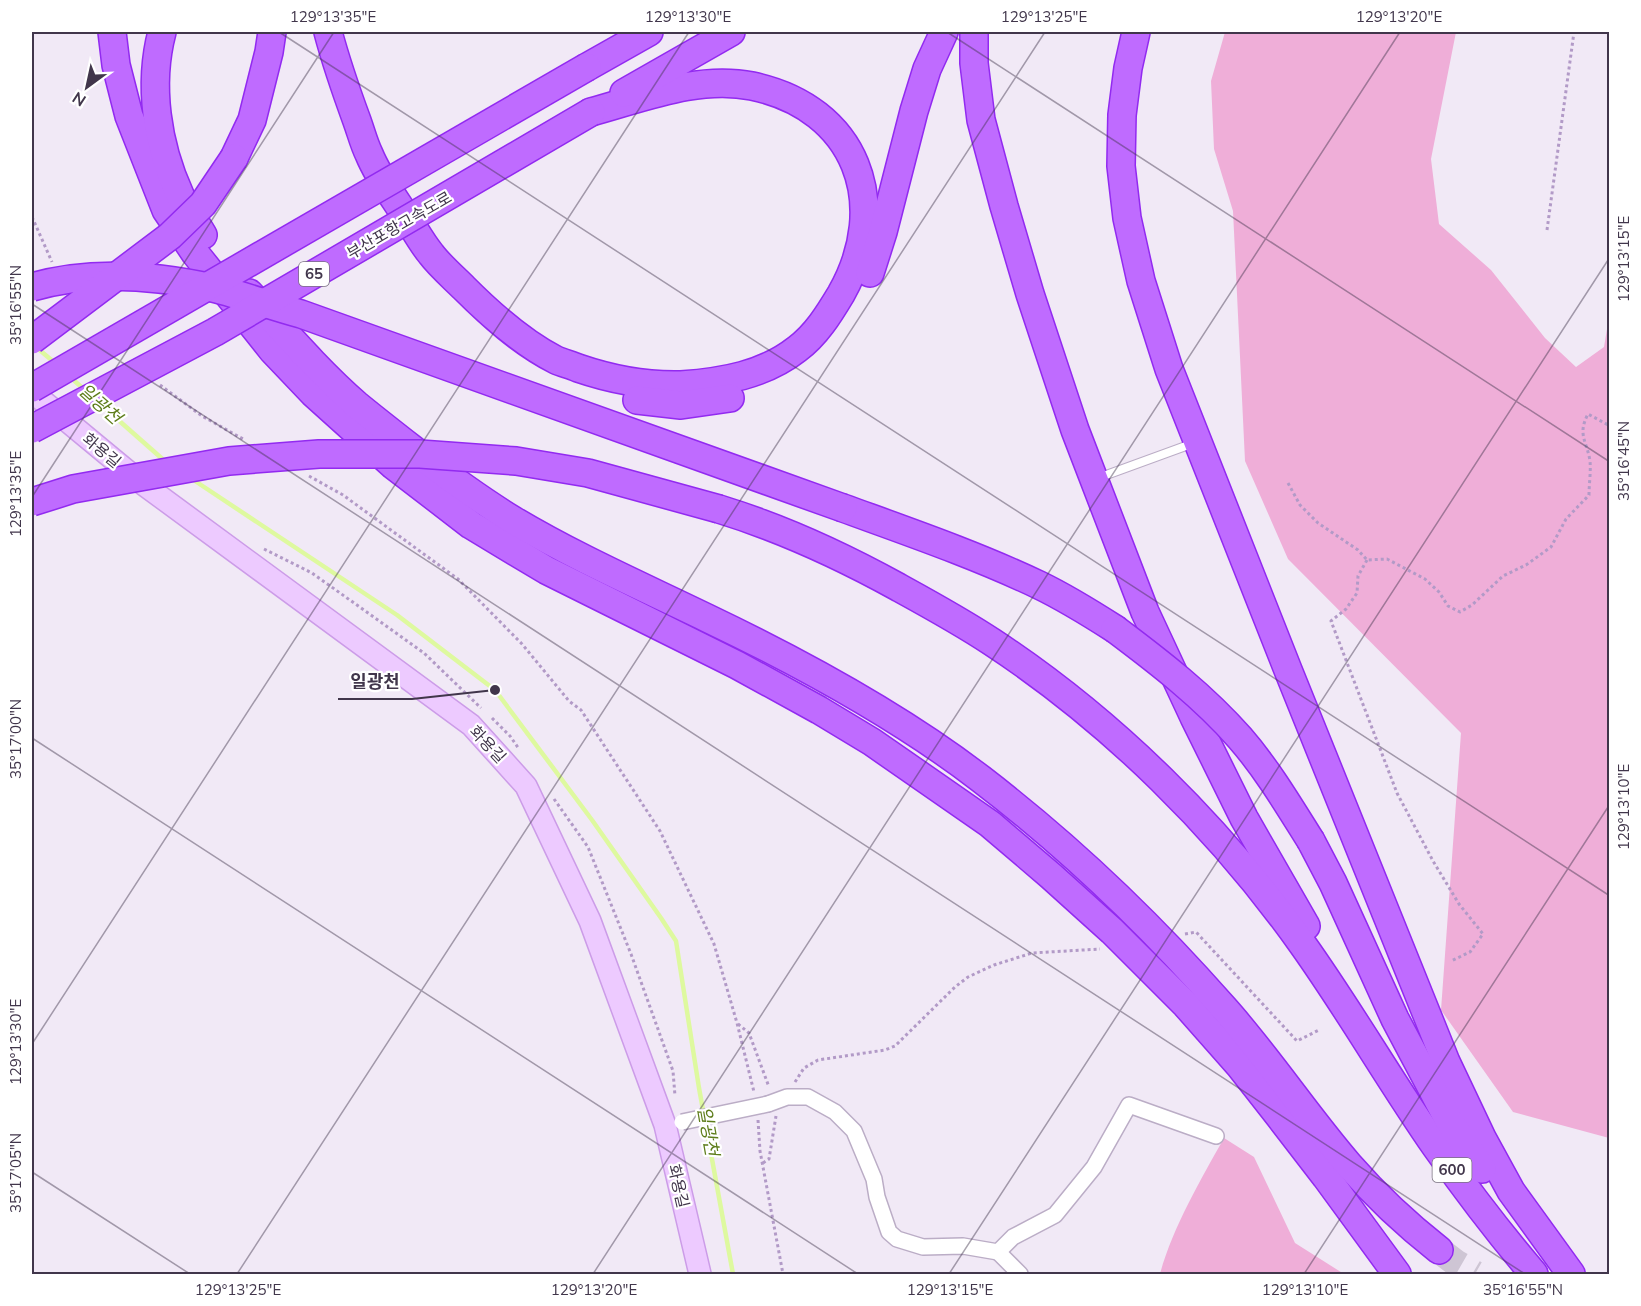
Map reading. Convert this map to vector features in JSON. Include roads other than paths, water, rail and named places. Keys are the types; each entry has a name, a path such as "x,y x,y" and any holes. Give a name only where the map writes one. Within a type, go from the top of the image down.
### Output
{"highway":[{"path":"112,32 116,65 129,116 166,210 195,253 273,351 313,393 393,465 471,525 546,570 737,665 819,710 872,742 990,825 1052,876 1112,931 1186,1005 1239,1065 1279,1116 1397,1275"},
{"path":"162,32 156,70 157,118 167,161 180,195 205,238 238,282 348,396 456,482 512,519 562,548 752,641 845,690 911,730 980,778 1122,901 1175,954 1263,1054 1349,1165 1408,1225 1439,1250"},
{"path":"32,340 170,236 203,204 234,158 252,120 272,32"},
{"path":"311,32 345,127 375,194 448,294 495,337 525,359 551,374 619,398 681,405 733,398 771,382 802,363 827,341 848,315 862,292 873,266 914,111 927,69 944,32"},
{"path":"328,32 340,74 369,155 432,255 480,304 515,335 557,361 607,378 659,386 710,383 745,376 775,364 798,348 818,329 847,282 858,255 863,231 865,207 856,165 848,148 837,133 803,105 780,93 750,86 722,83 693,84 591,112"},
{"name":"65","path":"32,390 649,32"},
{"name":"부산포항고속도로","path":"32,429 215,332 731,32"},
{"path":"974,32 974,63 981,120 1004,206 1030,294 1075,430 1144,612 1244,818 1378,1059"},
{"path":"1136,32 1128,68 1122,115 1121,166 1127,218 1144,292 1169,369 1446,1062 1482,1138 1511,1191 1571,1275"},
{"path":"32,287 91,277 149,277 214,289 300,314 843,508 980,560 1040,586 1085,610 1114,629 1179,679 1207,704 1241,739 1269,776 1311,841 1395,1019 1448,1119 1516,1218 1563,1275"},
{"path":"32,502 73,489 229,461 319,454 420,454 516,461 588,473 754,520 810,543 864,568 931,605 1000,648 1045,680 1119,739 1176,794 1238,862 1302,945 1378,1059"},
{"name":"600","path":"1378,1059 1471,1196 1534,1275"}],"main road":[{"name":"화용길","path":"32,390 143,484 471,725 526,786 590,921 674,1124 700,1275"}],"street":[{"path":"674,1124 772,1101 808,1097 835,1112 854,1131 874,1179 877,1197 889,1232 897,1239 923,1247 963,1246 998,1252 1020,1275"},
{"path":"998,1252 1013,1237 1055,1215 1094,1167 1129,1105 1216,1136"}],"lane":[{"path":"1094,479 1198,442"}],"waterway":[{"name":"일광천","path":"36,347 55,363"},
{"name":"일광천","path":"70,377 86,391"},
{"name":"일광천","path":"99,403 167,463"},
{"name":"일광천","path":"192,479 397,615 495,690 592,820 661,918 676,941 699,1088 733,1274"}],"tunnel":[{"path":"1439,1250 1475,1274"}],"place":[{"name":"일광천","path":"495,690"}]}
